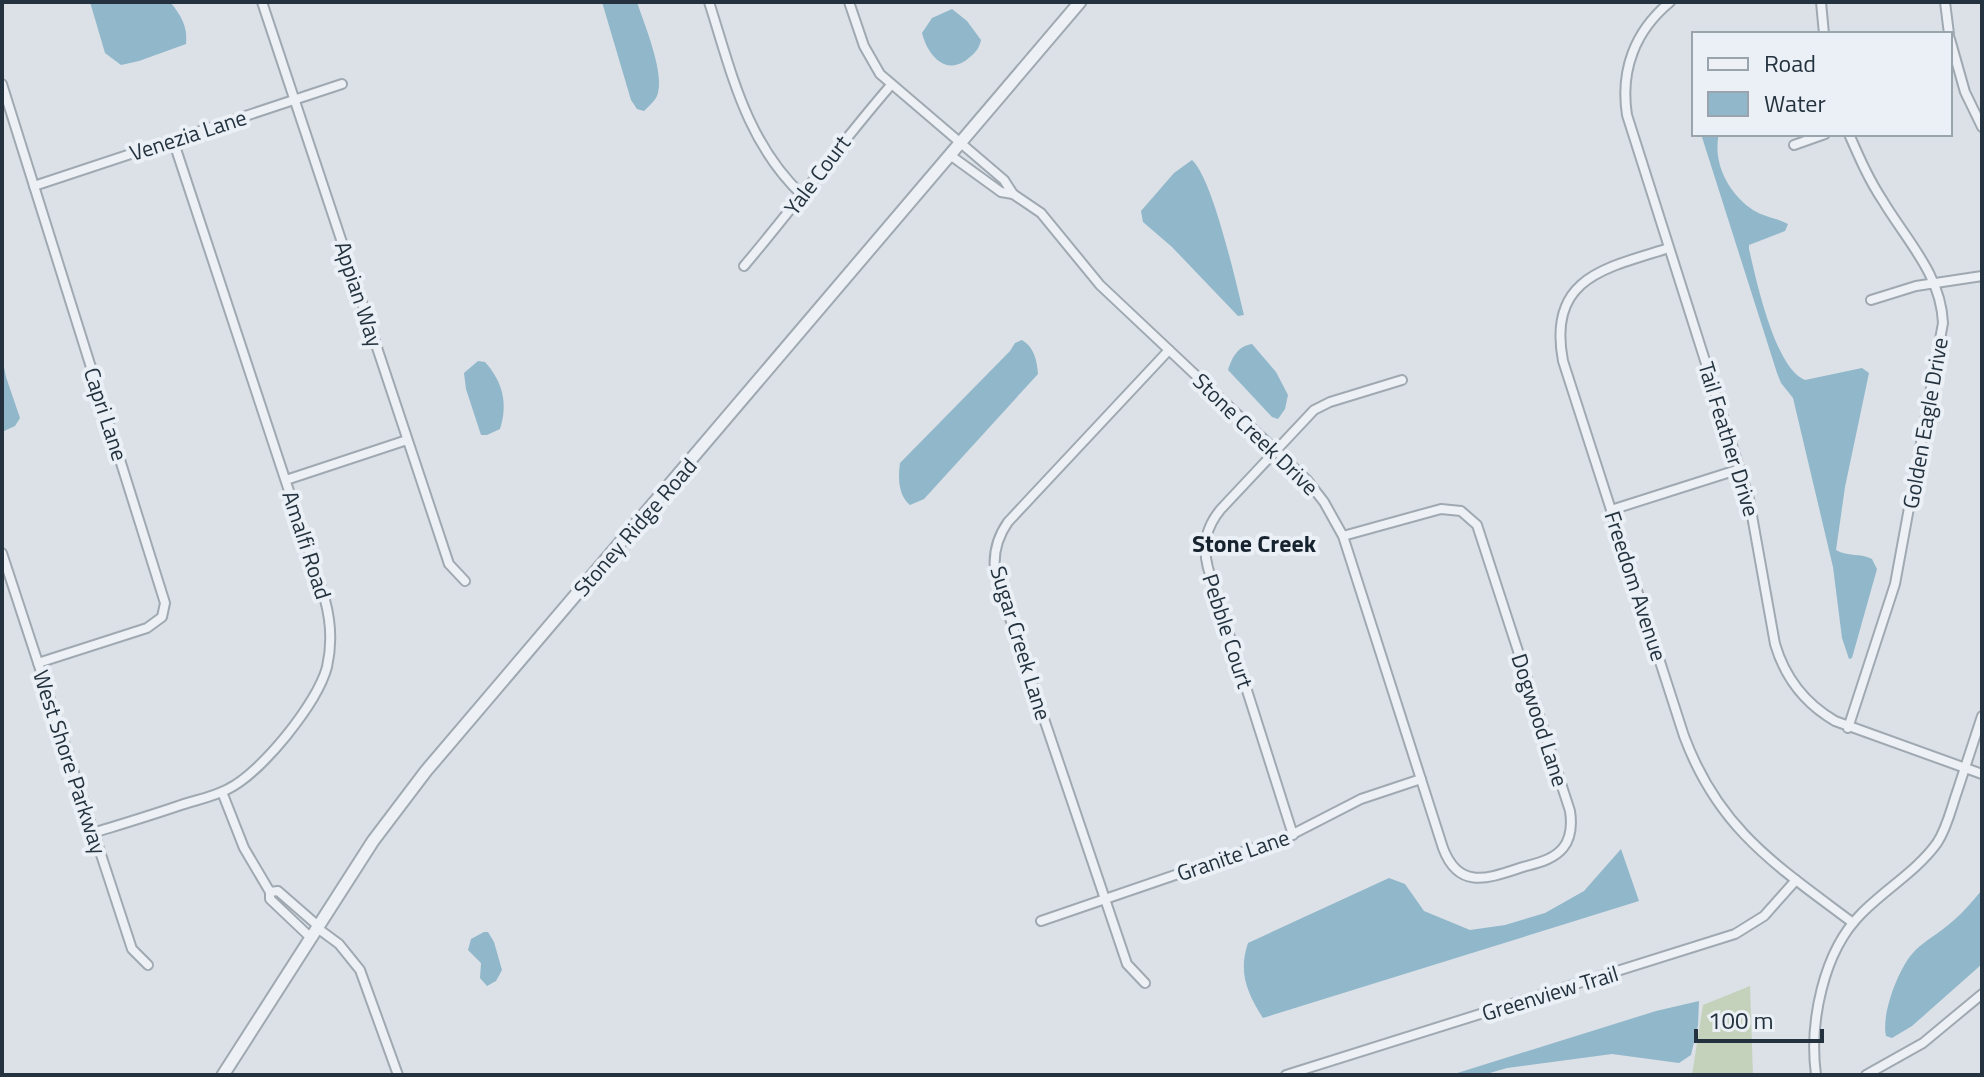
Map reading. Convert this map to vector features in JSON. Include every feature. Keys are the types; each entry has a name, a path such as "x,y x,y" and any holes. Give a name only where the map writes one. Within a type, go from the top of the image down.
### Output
{"street":[{"name":"Appian Way","path":"262,2 449,564 465,581"},
{"path":"709,2 751,129 769,159 803,196"},
{"name":"Stone Creek Drive","path":"849,2 867,54 891,85 1010,185 1013,194"},
{"name":"Stoney Ridge Road","path":"223,1075 373,841 426,771 1080,2"},
{"name":"Tail Feather Drive","path":"1670,2 1655,16 1638,40 1627,70 1625,91 1629,124 1740,469 1752,513 1775,644 1781,662 1809,703 1829,718 1848,728 1982,774"},
{"path":"1821,2 1824,32"},
{"path":"1945,2 1949,32"},
{"path":"1952,45 1961,82 1982,127"},
{"name":"Capri Lane","path":"2,84 166,609 158,621 147,628 38,663"},
{"name":"Venezia Lane","path":"34,186 342,84"},
{"name":"Yale Court","path":"744,266 803,196 847,135 891,85"},
{"path":"1794,145 1819,136"},
{"name":"Golden Eagle Drive","path":"1848,728 1895,584 1941,337 1942,311 1934,283 1921,257 1870,180 1850,136"},
{"name":"Amalfi Road","path":"93,833 222,792 248,776 269,755 313,698 327,668 330,646 328,611 173,140"},
{"name":"Stone Creek Drive","path":"950,155 1001,192 1013,194 1041,213 1100,285 1317,492 1343,536 1421,779"},
{"name":"Freedom Avenue","path":"1669,248 1605,268 1589,277 1574,292 1562,321 1563,361 1684,736 1698,769 1716,802 1760,853 1853,923"},
{"path":"1871,300 1901,289 1982,276"},
{"name":"Sugar Creek Lane","path":"1145,983 1127,964 996,577 994,555 999,536 1008,522 1169,350"},
{"name":"Pebble Court","path":"1293,835 1205,552 1206,536 1215,517 1319,407 1402,380"},
{"path":"286,480 407,440"},
{"path":"1611,510 1740,469"},
{"name":"Dogwood Lane","path":"1343,536 1441,509 1461,511 1477,525 1570,811 1568,840 1560,851 1546,860 1489,878 1468,876 1455,869 1447,857 1421,779"},
{"name":"West Shore Parkway","path":"2,553 132,949 148,965"},
{"path":"1816,1075 1814,1036 1826,978 1837,947 1853,923 1943,833 1982,716"},
{"name":"Granite Lane","path":"1041,921 1293,835 1361,799 1421,779"},
{"path":"222,792 244,848 270,892 270,899 339,944 360,970 398,1075"},
{"name":"Greenview Trail","path":"1286,1075 1735,934 1771,910 1796,880"},
{"path":"1866,1075 1923,1043 1982,994"}],"green space":[{"path":"1750,986 1753,1075 1692,1075 1703,1005"}],"water":[{"path":"90,2 170,2 183,22 186,44 121,65 105,53"},
{"path":"602,2 637,2 659,76 657,96 644,111 637,109 631,100"},
{"path":"952,9 967,21 981,40 968,59 957,65 943,64 937,60 922,33 932,18"},
{"path":"1702,136 1719,136 1720,167 1730,187 1744,203 1757,212 1788,224 1785,231 1749,245 1749,249 1768,322 1794,372 1805,380 1862,368 1869,373 1845,487 1836,550 1872,559 1877,569 1852,658 1849,659 1842,638 1833,567 1793,398 1777,373"},
{"path":"1192,160 1216,209 1244,315 1238,316 1172,247 1143,222 1141,211 1174,173"},
{"path":"1022,340 1034,354 1038,374 924,499 910,505 901,491 900,463 1015,343"},
{"path":"1252,344 1276,372 1288,395 1285,409 1278,419 1272,417 1228,370 1236,353"},
{"path":"2,357 20,418 15,426 2,432"},
{"path":"478,361 485,362 496,377 504,402 500,429 487,435 481,435 464,373"},
{"path":"1621,849 1639,901 1263,1018 1252,1000 1244,973 1248,943 1389,878 1405,884 1424,911 1470,930 1505,925 1545,913 1584,891"},
{"path":"1982,890 1982,964 1912,1026 1892,1038 1886,1036 1888,1005 1907,961 1920,946 1957,918"},
{"path":"488,932 494,942 502,970 496,981 487,986 480,978 481,963 468,950 471,939"},
{"path":"1699,1001 1698,1025 1691,1055 1679,1063 1612,1054 1507,1068 1483,1075 1451,1075 1656,1011"}],"district":[{"name":"Stone Creek","path":"1254,543"}]}
